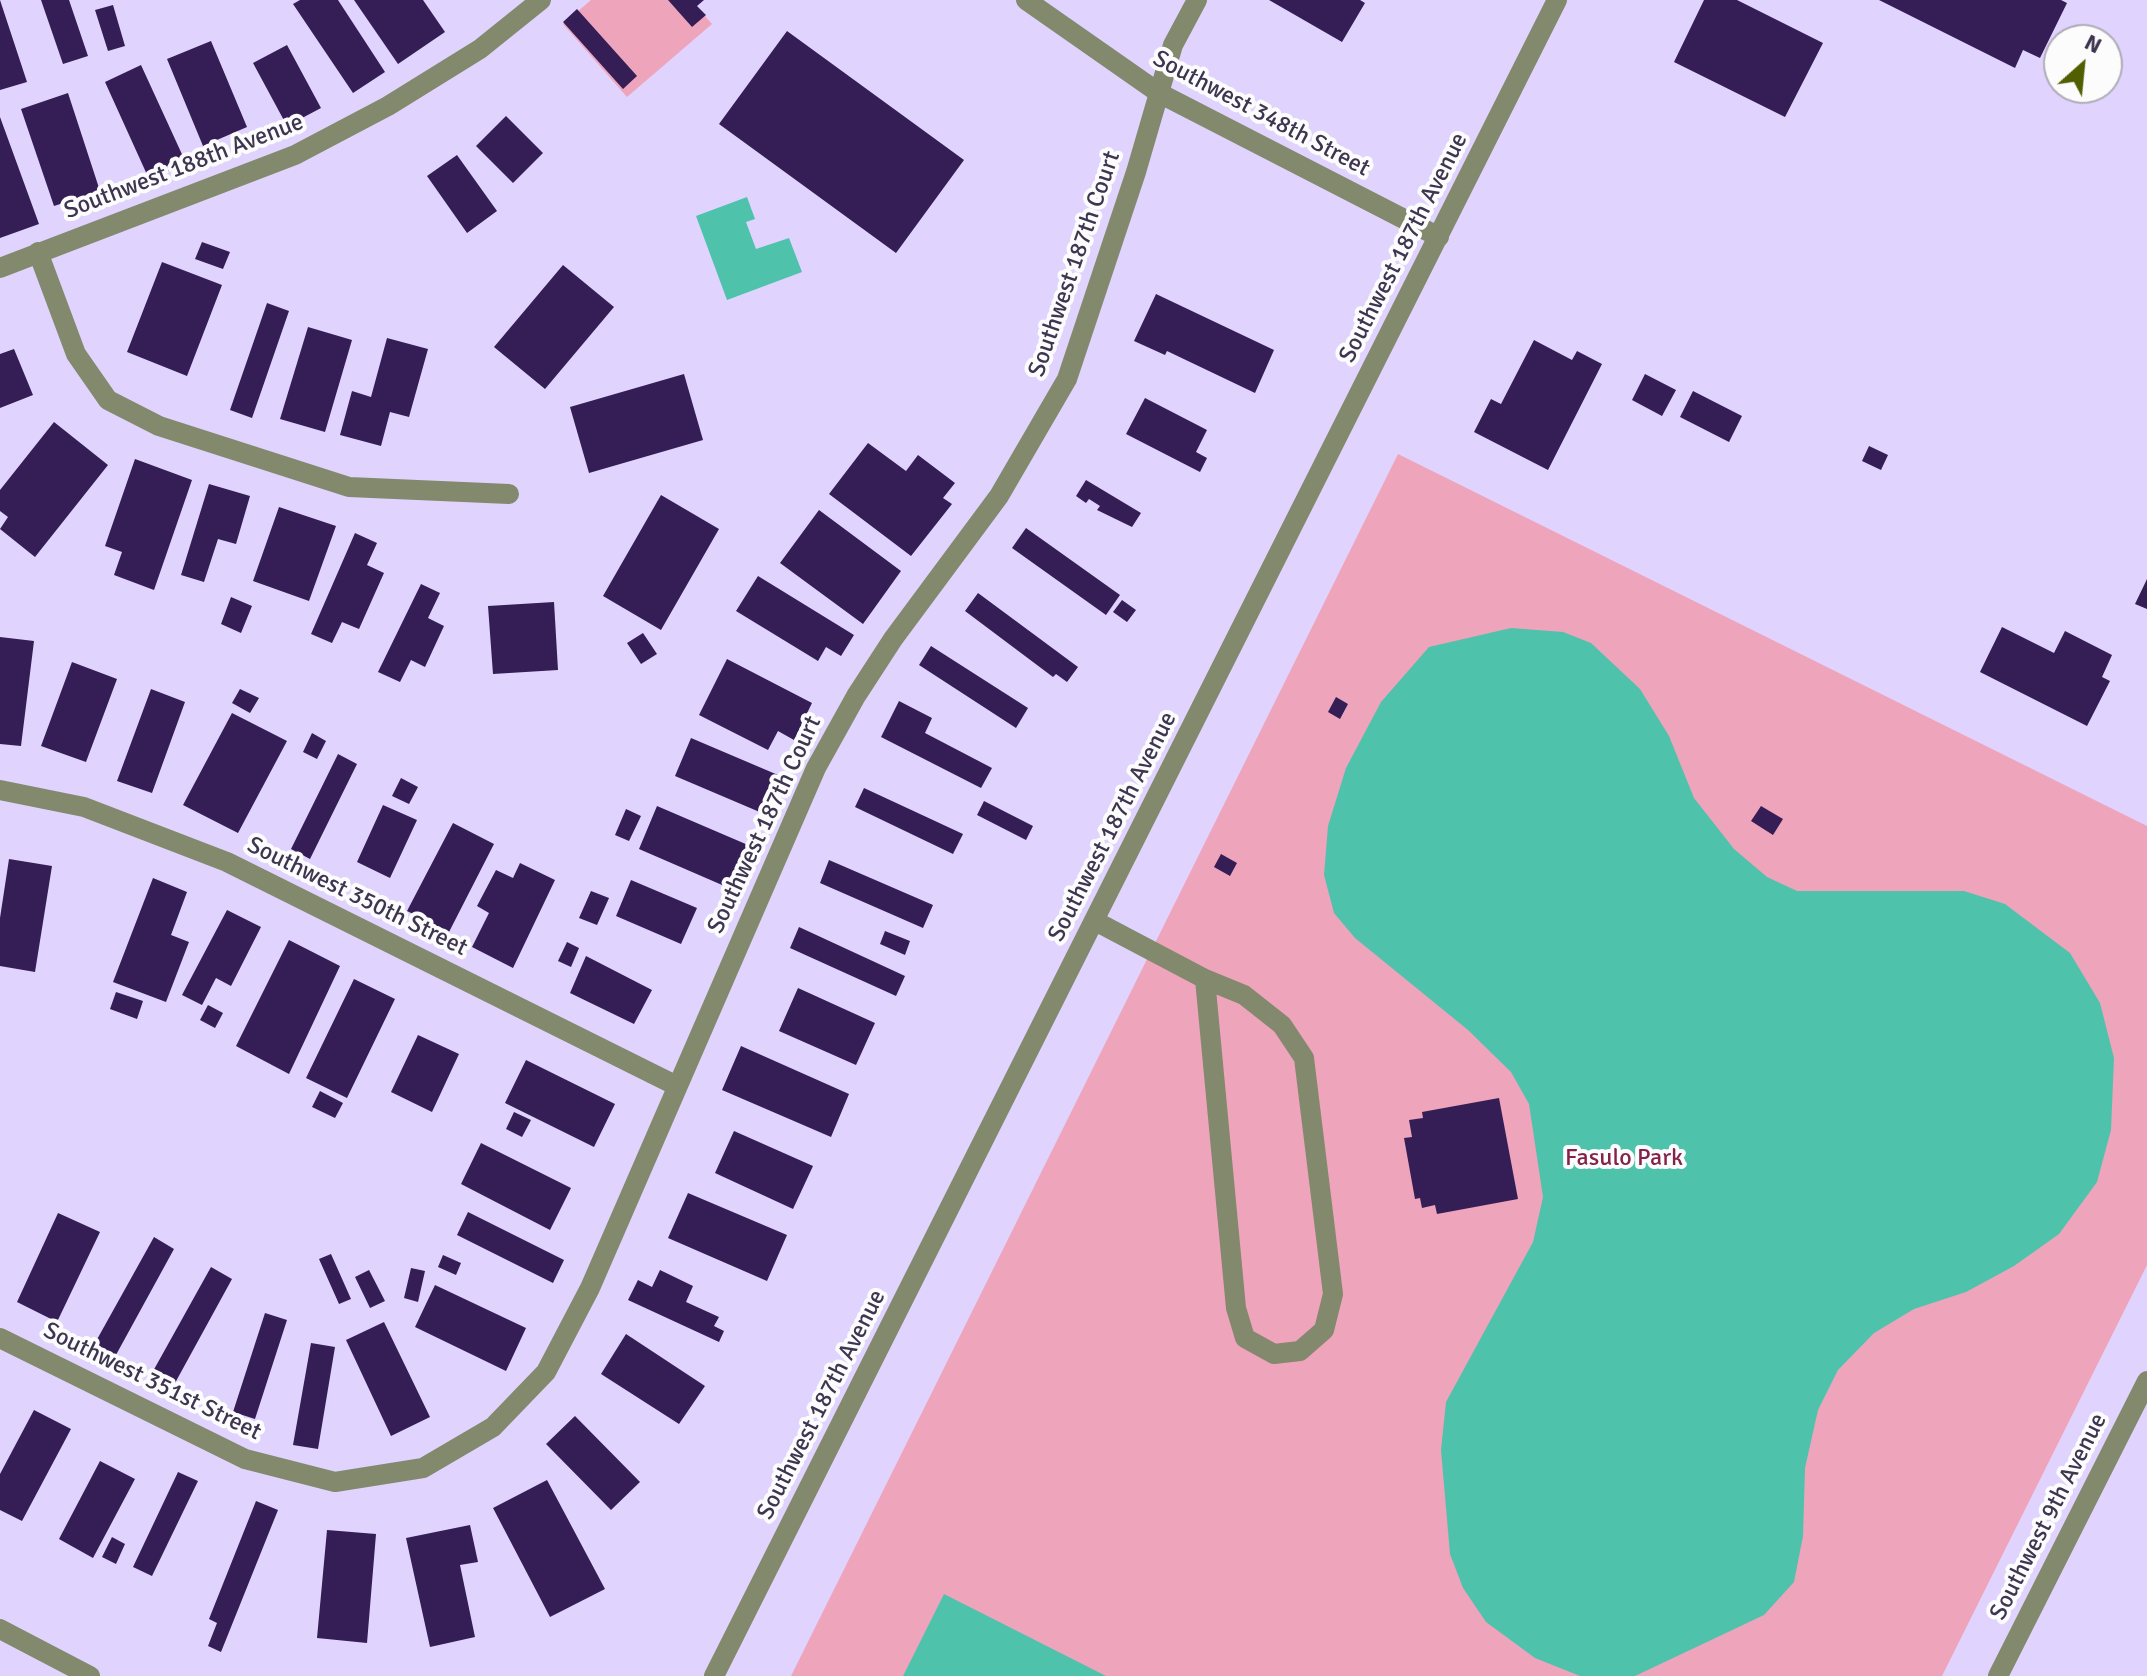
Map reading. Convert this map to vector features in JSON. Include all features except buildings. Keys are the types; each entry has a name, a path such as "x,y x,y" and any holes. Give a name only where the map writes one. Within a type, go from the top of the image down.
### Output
{"street":[{"name":"Southwest 188th Avenue","path":"0,268 295,155 388,106 480,49 541,0"},
{"name":"Southwest 348th Street","path":"1026,0 1159,93 1439,237"},
{"name":"Southwest 187th Court","path":"423,1468 493,1427 546,1372 590,1288 822,756 893,639 999,496 1067,379 1173,45 1197,0"},
{"name":"Southwest 187th Avenue","path":"714,1676 1557,0"},
{"path":"38,252 76,354 108,400 159,426 349,487 509,494"},
{"name":"Southwest 350th Street","path":"0,790 84,807 227,862 677,1086"},
{"path":"1095,921 1205,979 1244,995 1282,1025 1304,1058 1333,1294 1324,1330 1300,1351 1274,1354 1245,1338 1236,1308 1205,979"},
{"name":"Southwest 351st Street","path":"0,1338 245,1459 335,1482 423,1468"},
{"name":"Southwest 9th Avenue","path":"1998,1676 2147,1381"},
{"path":"0,1629 90,1676"}],"green space":[{"path":"591,0 691,0 712,24 627,97 563,24"},
{"name":"Fasulo Park","path":"1398,454 2147,826 2147,1265 1942,1676 791,1676"}],"shaded area":[{"path":"747,197 755,219 746,222 756,249 789,238 802,272 727,300 696,216"},
{"path":"1511,628 1563,632 1591,643 1640,689 1669,736 1694,798 1734,849 1767,877 1797,891 1964,891 2005,904 2070,953 2100,1003 2114,1058 2111,1130 2097,1182 2059,1234 2014,1266 1966,1292 1914,1309 1874,1333 1838,1370 1818,1410 1805,1468 1803,1536 1794,1582 1764,1615 1635,1676 1580,1676 1535,1658 1486,1622 1463,1588 1450,1554 1441,1450 1446,1402 1533,1242 1543,1197 1529,1104 1511,1072 1468,1030 1355,938 1334,913 1324,875 1328,826 1346,768 1381,702 1429,647"},
{"path":"944,1594 1106,1676 903,1676"}]}
